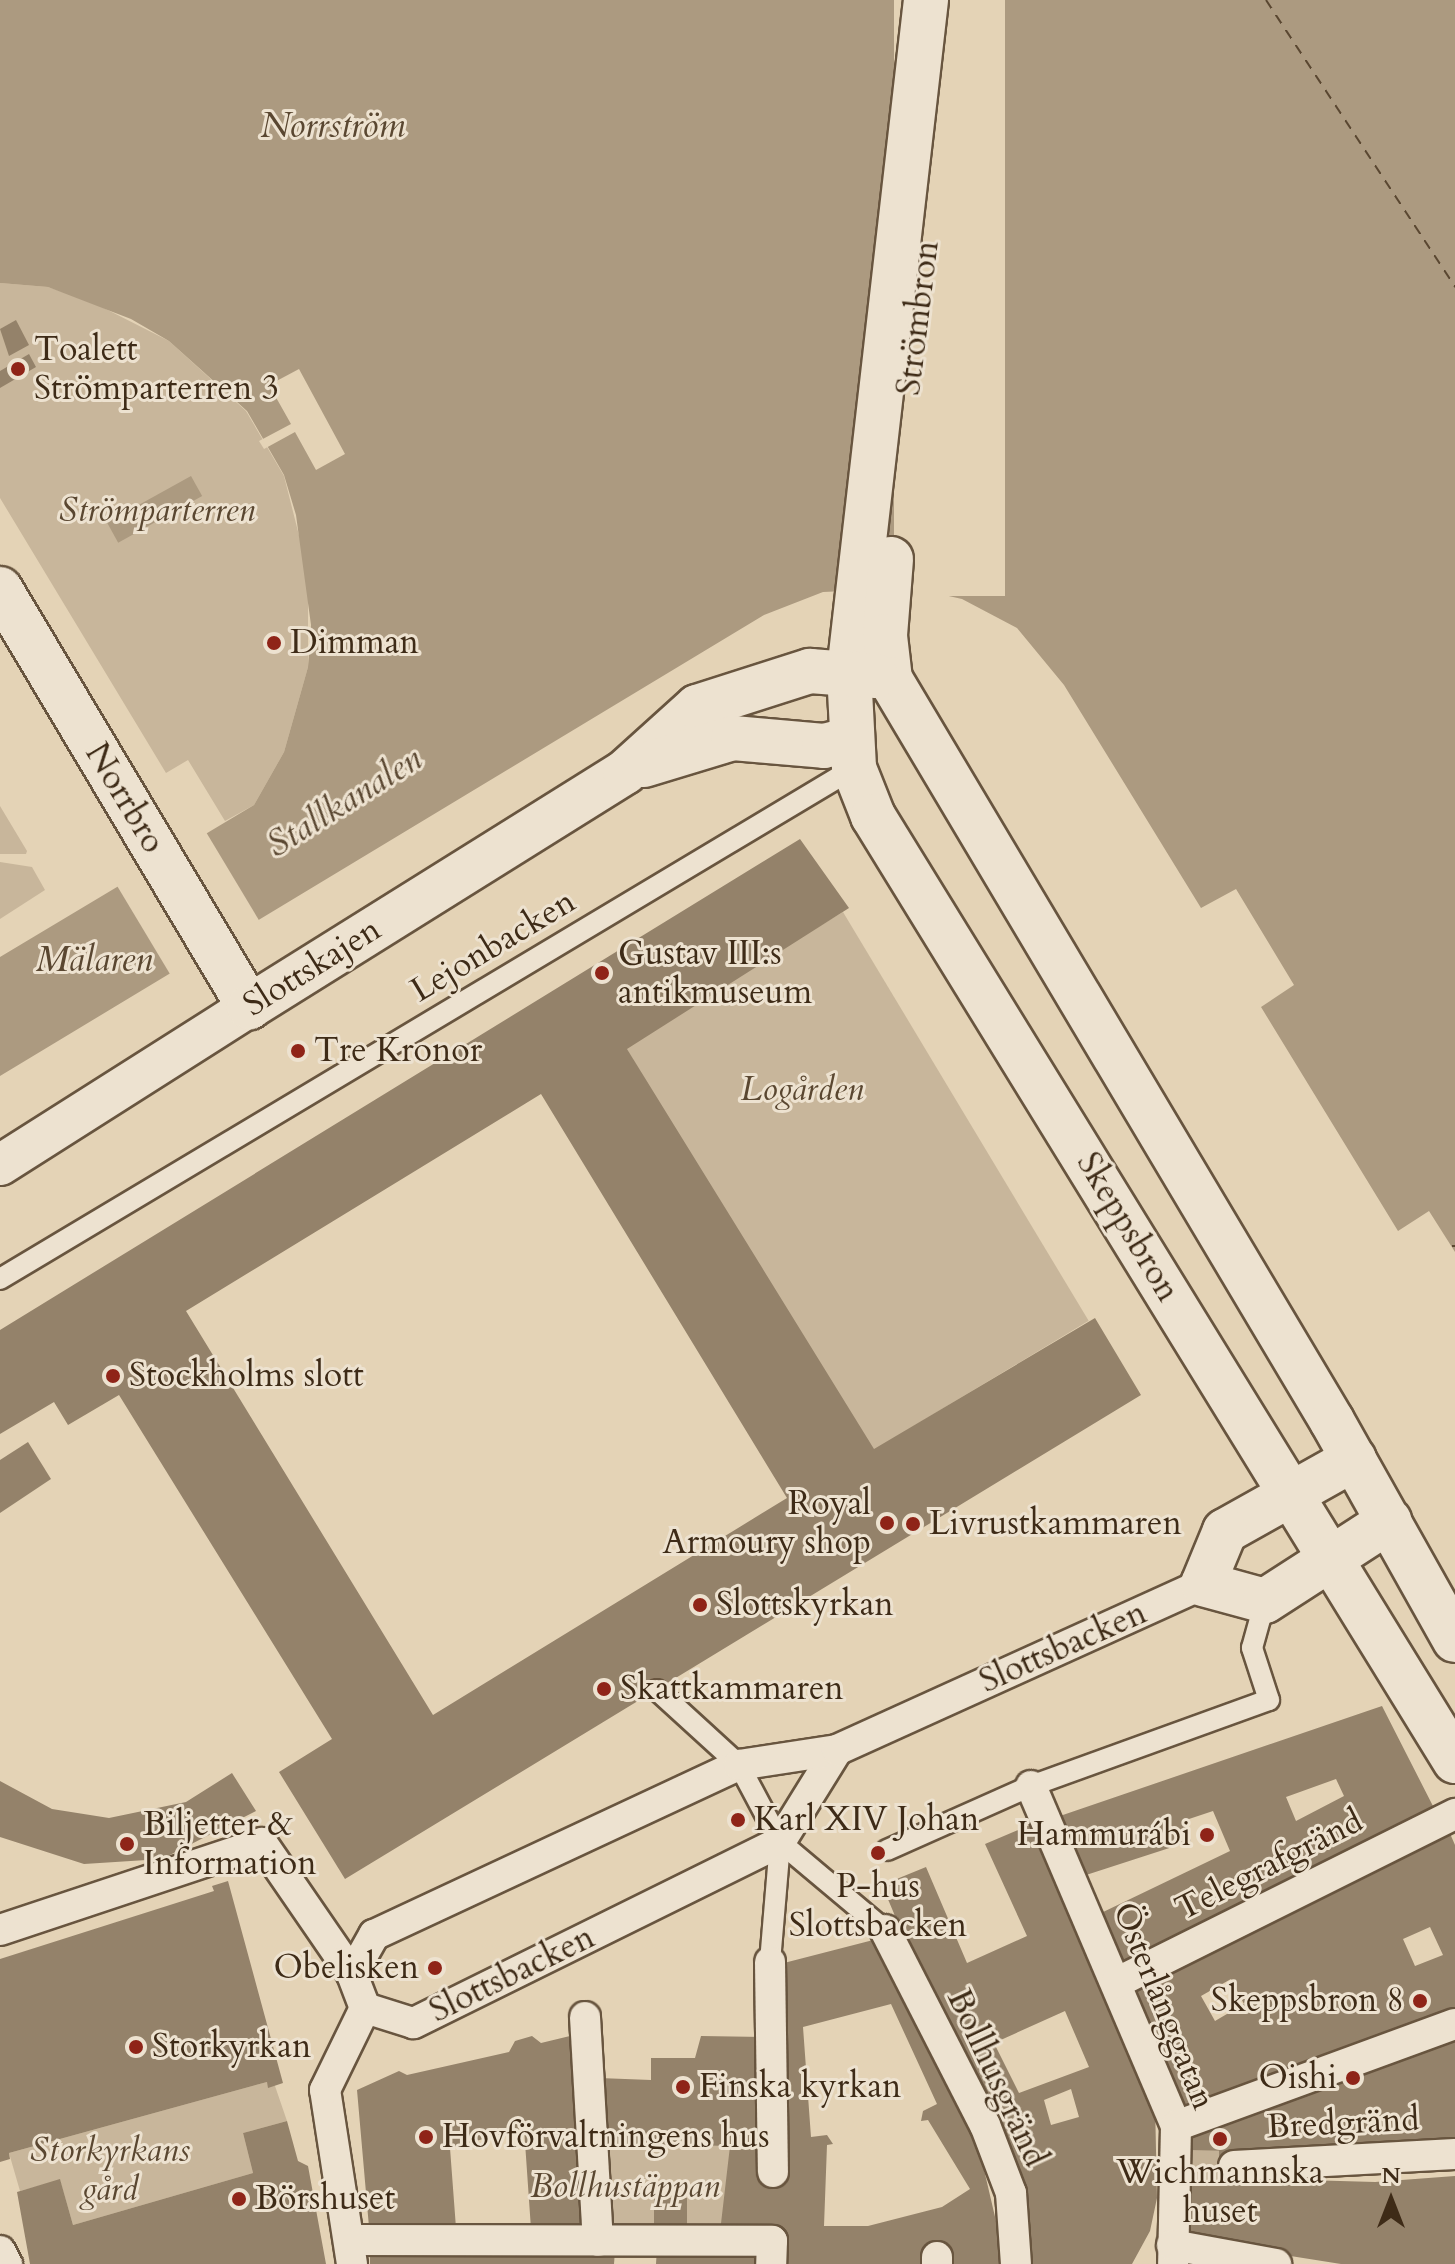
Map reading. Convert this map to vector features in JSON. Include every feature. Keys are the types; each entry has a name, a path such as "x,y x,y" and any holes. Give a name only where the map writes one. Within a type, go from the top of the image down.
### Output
{"street":[{"name":"Strömbron","path":"869,675 885,636 872,589 926,0"},
{"name":"Strömbron","path":"872,589 955,0"},
{"name":"Norrbro","path":"0,589 249,1007"},
{"path":"851,754 869,675 872,589"},
{"path":"869,675 1354,1459 1455,1640"},
{"name":"Slottskajen","path":"0,1165 625,772 697,707 778,676 869,675"},
{"name":"Slottskajen","path":"625,772 733,738 824,746 851,754"},
{"name":"Skeppsbron","path":"851,754 873,816 1289,1495 1426,1706 1455,1761"},
{"path":"1354,1459 1225,1531 1203,1584 1265,1601 1389,1521"},
{"name":"Slottsbacken","path":"352,1974 374,1935 739,1765 837,1750 1203,1584"},
{"name":"Skeppsbron","path":"1426,1706 1455,1737"},
{"path":"780,1842 837,1750"},
{"name":"Österlånggatan","path":"1031,1786 1176,2126 1183,2165 1167,2251"},
{"name":"Telegrafgränd","path":"1116,1983 1455,1814"},
{"name":"Slottsbacken","path":"365,2008 413,2023 780,1842"},
{"path":"0,1930 262,1843 352,1974 365,2008 325,2090 351,2252 613,2249 771,2252"},
{"name":"Bollhusgränd","path":"885,1930 985,2125 1011,2193 1016,2264"},
{"path":"770,1962 773,2172"},
{"path":"585,2017 613,2249"},
{"path":"1176,2126 1455,2024"},
{"name":"Bredgränd","path":"1234,2166 1455,2154"},
{"path":"0,2251 7,2264"},
{"path":"1167,2251 1276,2264"}],"lane":[{"name":"Lejonbacken","path":"0,1279 851,754"},
{"path":"887,1850 1031,1786 1269,1700 1252,1648 1265,1601"},
{"path":"657,1690 739,1765 780,1842 885,1930"},
{"path":"770,1962 780,1842"}],"green space":[{"name":"Strömparterren","path":"0,283 48,287 90,301 169,341 246,411 284,476 308,571 308,667 284,752 254,805 225,821 188,760 166,773 0,498"},
{"path":"0,806 27,851 26,854 0,854"},
{"path":"0,862 32,867 45,890 0,919"},
{"name":"Logården","path":"843,912 1089,1321 869,1453 624,1044"},
{"name":"Storkyrkans gård","path":"267,2082 275,2086 287,2121 243,2133 253,2173 73,2225 60,2180 20,2191 9,2153"},
{"name":"Bollhustäppan","path":"598,2144 730,2146 728,2233 596,2231"}],"water":[{"path":"0,0 1455,0 1455,1252 1429,1211 1398,1231 1261,1007 1294,985 1236,889 1201,908 1064,685 1017,628 962,599 913,588 823,592 764,615 0,1076 0,957 254,805 284,752 308,667 311,625 296,515 284,475 247,411 169,341 131,319 48,287 0,283"},
{"path":"191,476 202,496 118,543 107,523"}],"pier":[{"path":"894,0 1005,0 1005,596 894,596"},
{"path":"299,369 345,454 316,470 295,432 264,449 259,441 291,424 269,385"},
{"path":"206,832 260,921 170,975 117,886"}],"building":[{"path":"16,320 29,345 9,356 0,329"},
{"name":"Toalett Strömparterren 3","path":"29,354 36,367 0,388 0,371"},
{"name":"Stockholms slott","path":"800,839 849,908 627,1049 874,1449 1095,1318 1141,1395 345,1879 279,1772 332,1739 119,1395 68,1425 54,1402 0,1434 0,1330","holes":["541,1094 787,1498 433,1715 186,1311"]},
{"path":"28,1442 51,1479 0,1513 0,1460"},
{"path":"1382,1706 1435,1810 1121,1966 1099,1914 1230,1851 1213,1811 1183,1821 1191,1841 1083,1876 1057,1817","holes":["1336,1779 1344,1796 1296,1821 1286,1797"]},
{"path":"232,1773 256,1811 162,1859 84,1864 0,1837 0,1781 52,1809 109,1818 186,1802"},
{"path":"1030,1825 1155,2102 1157,2198 1150,2231 1132,2264 1024,2264 937,2016 882,1885 926,1867 967,1963 1027,1936 985,1844","holes":["1065,2011 1089,2067 1019,2093 994,2043","1071,2089 1079,2117 1051,2125 1044,2100"]},
{"path":"1448,1829 1455,1845 1455,2013 1188,2113 1130,1984","holes":["1430,1927 1443,1955 1415,1966 1403,1939","1231,1979 1244,2004 1215,2021 1201,1996"]},
{"name":"Storkyrkan","path":"228,1881 283,2083 268,2088 267,2082 9,2153 10,2159 0,2162 0,1959 214,1891 212,1886"},
{"path":"881,1938 975,2131 1006,2264 779,2264 720,2232 730,2146 598,2144 599,2078 651,2080 651,2058 695,2058 701,2036 770,2037 764,2185 780,2186 780,1964","holes":["891,2004 937,2104 923,2111 921,2121 928,2120 970,2189 942,2207 868,2226 824,2226 827,2145 833,2144 827,2135 811,2137 803,2027"]},
{"name":"Hovförvaltningens hus","path":"532,2036 541,2043 570,2036 584,2230 531,2229 524,2128 450,2148 456,2228 369,2227 357,2090 399,2071 407,2075 509,2052 515,2041"},
{"path":"1455,2036 1455,2137 1295,2153 1234,2178 1375,2182 1455,2176 1455,2264 1341,2264 1184,2239 1189,2132"},
{"name":"Börshuset","path":"287,2121 298,2161 308,2166 326,2264 30,2264 17,2192 60,2179 73,2225 253,2173 243,2133"},
{"path":"654,2198 687,2198 687,2230 654,2230"},
{"path":"370,2246 615,2251 614,2264 370,2264"},
{"path":"657,2248 758,2253 758,2264 656,2264"}],"ferry route":[{"path":"1266,0 1455,287"}],"tunnel":[{"path":"1189,2165 1234,2166"}],"place":[{"name":"Toalett Strömparterren 3","path":"18,369"},
{"name":"Dimman","path":"274,643"},
{"name":"Gustav III:s antikmuseum","path":"602,973"},
{"name":"Tre Kronor","path":"298,1051"},
{"name":"Stockholms slott","path":"113,1376"},
{"name":"Royal Armoury shop","path":"887,1523"},
{"name":"Livrustkammaren","path":"913,1524"},
{"name":"Slottskyrkan","path":"700,1605"},
{"name":"Skattkammaren","path":"604,1689"},
{"name":"Karl XIV Johan","path":"738,1820"},
{"name":"Hammurábi","path":"1207,1835"},
{"name":"Biljetter & Information","path":"127,1844"},
{"name":"P-hus Slottsbacken","path":"878,1853"},
{"name":"Obelisken","path":"435,1968"},
{"name":"Skeppsbron 8","path":"1420,2001"},
{"name":"Storkyrkan","path":"136,2047"},
{"name":"Oishi","path":"1353,2078"},
{"name":"Finska kyrkan","path":"683,2087"},
{"name":"Hovförvaltningens hus","path":"426,2137"},
{"name":"Wichmannska huset","path":"1220,2139"},
{"name":"Börshuset","path":"239,2199"}],"water label":[{"name":"Norrström","path":"333,126"},
{"name":"Stallkanalen","path":"344,802"},
{"name":"Mälaren","path":"94,960"}]}
